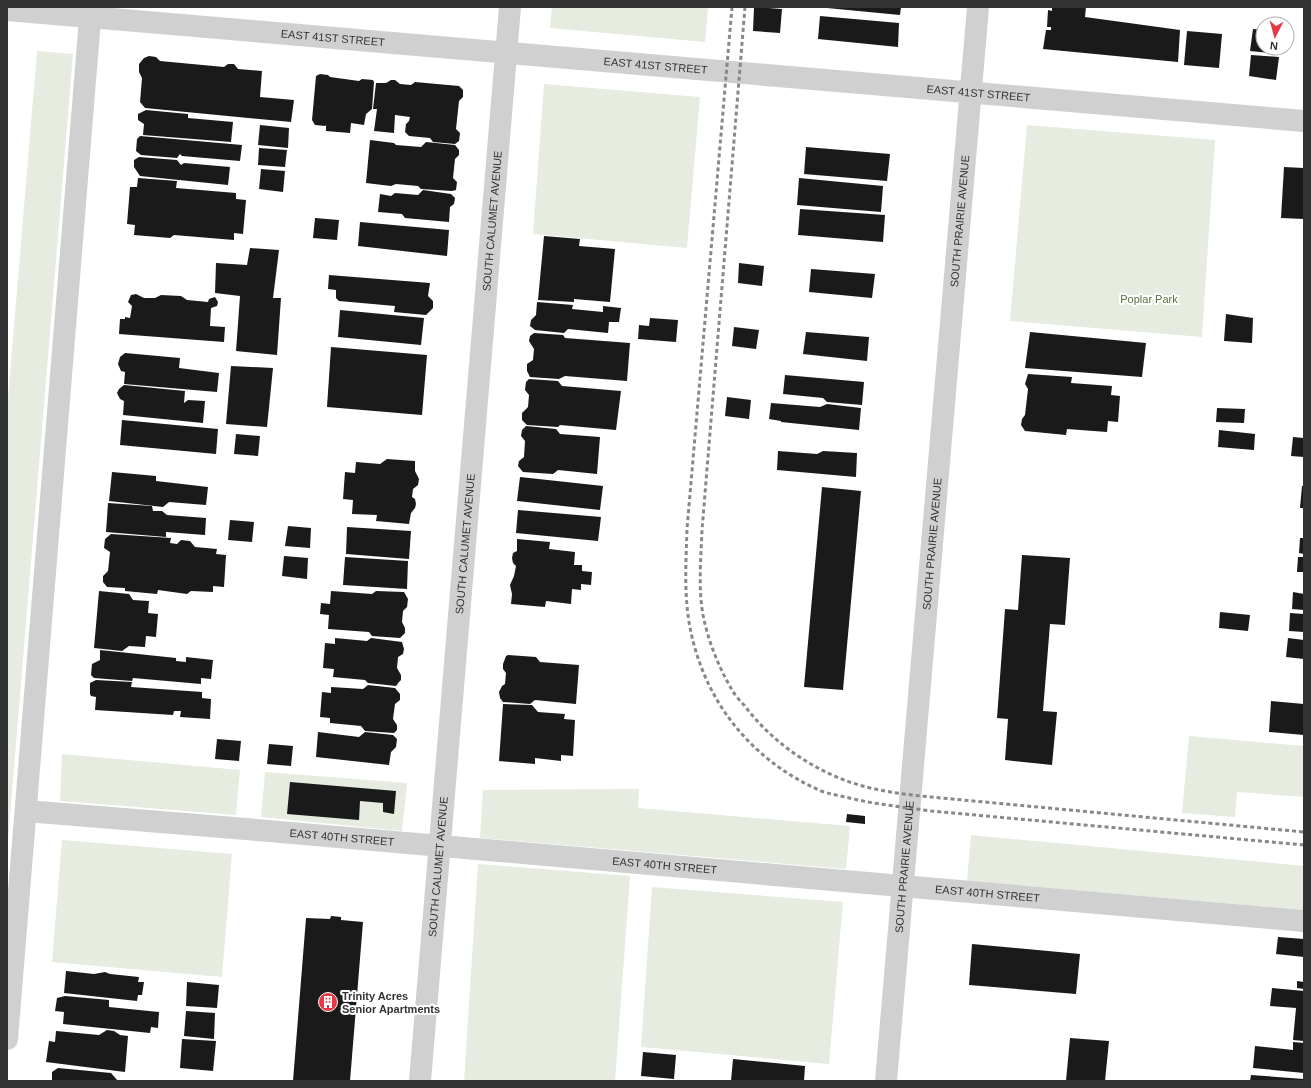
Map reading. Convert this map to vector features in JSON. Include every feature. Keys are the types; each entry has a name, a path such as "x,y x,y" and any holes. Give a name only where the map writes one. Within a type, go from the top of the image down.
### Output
{"street":[{"name":"SOUTH CALUMET AVENUE","path":"420,1081 510,7"},
{"name":"SOUTH PRAIRIE AVENUE","path":"886,1081 978,7"},
{"name":"EAST 41ST STREET","path":"7,11 91,12 506,53 1304,121"},
{"path":"7,1039 91,12"},
{"name":"EAST 40TH STREET","path":"26,811 1304,921"}],"green space":[{"path":"552,7 708,7 705,42 550,28"},
{"path":"37,51 73,54 7,853 7,410"},
{"path":"544,84 700,97 687,248 533,234"},
{"name":"Poplar Park","path":"1027,125 1215,140 1202,337 1010,321"},
{"path":"1189,736 1304,746 1304,797 1237,792 1235,817 1182,813"},
{"path":"62,754 240,770 236,815 60,801"},
{"path":"265,772 407,783 402,831 261,817"},
{"path":"639,789 638,808 850,826 846,869 480,838 483,790"},
{"path":"971,835 1304,866 1304,910 967,881"},
{"path":"62,840 232,854 222,977 52,962"},
{"path":"478,864 630,876 615,1081 464,1081"},
{"path":"652,887 843,902 829,1064 641,1047"}],"building":[{"path":"754,7 782,9 780,33 753,31"},
{"path":"827,7 901,7 900,15"},
{"path":"1052,7 1086,7 1085,17 1180,30 1178,62 1043,49 1046,30 1051,30 1051,27 1047,27 1048,10 1052,11"},
{"path":"820,16 899,23 898,47 818,39"},
{"path":"1253,29 1255,29 1255,52 1250,51"},
{"path":"1187,31 1222,34 1219,68 1184,65"},
{"path":"1251,55 1279,57 1276,80 1249,76"},
{"path":"149,56 156,57 160,61 224,67 228,64 234,64 238,69 262,71 260,97 294,100 291,122 145,108 140,102 142,78 139,72 139,64 144,58"},
{"path":"320,74 359,81 362,79 373,80 372,109 366,114 364,125 351,123 350,133 326,131 326,125 315,125 312,120 316,76"},
{"path":"391,80 395,80 400,84 411,85 415,82 459,86 463,90 463,97 459,101 456,129 460,133 459,141 455,144 433,142 430,138 409,136 405,132 406,124 410,117 395,115 394,133 374,131 377,109 373,109 376,83 386,83"},
{"path":"146,110 188,114 188,118 233,122 231,142 143,135 144,124 138,120 138,114"},
{"path":"260,125 289,128 288,148 258,145"},
{"path":"140,136 242,145 240,161 182,156 180,154 177,158 141,155 136,151 137,139"},
{"path":"370,140 394,143 396,145 421,147 426,142 455,145 459,150 459,155 455,159 453,178 457,182 456,190 421,189 418,186 396,184 391,186 366,183"},
{"path":"806,147 890,154 887,181 804,174"},
{"path":"259,148 287,150 285,167 258,165"},
{"path":"139,157 177,160 181,165 184,163 230,167 228,185 140,176 134,167 134,160"},
{"path":"1284,167 1304,168 1304,219 1281,218"},
{"path":"261,169 285,171 283,192 259,189"},
{"path":"138,178 177,181 176,188 236,193 236,199 246,200 243,234 234,233 234,240 174,235 170,238 134,235 135,225 127,224 130,187 137,187"},
{"path":"799,178 883,186 881,212 797,205"},
{"path":"423,190 451,194 455,198 454,204 450,207 449,222 405,218 402,214 378,212 380,194 391,196 395,193 418,195"},
{"path":"800,209 885,215 883,242 798,235"},
{"path":"315,218 339,220 337,240 313,238"},
{"path":"360,222 449,230 447,256 358,246"},
{"path":"544,236 580,239 579,246 615,249 610,302 574,299 574,302 538,300"},
{"path":"250,248 279,250 273,298 281,298 277,355 236,351 240,296 215,293 216,263 247,265"},
{"path":"739,263 764,266 762,286 738,283"},
{"path":"811,269 875,274 872,298 809,292"},
{"path":"329,275 430,283 428,296 433,301 433,308 426,315 394,312 395,306 339,301 336,298 336,290 328,289"},
{"path":"136,294 144,298 155,298 161,295 181,296 187,300 208,302 209,299 215,297 218,302 217,306 211,308 210,326 225,327 224,342 119,334 120,319 125,319 125,317 130,318 132,306 128,302 131,295"},
{"path":"537,302 573,305 572,309 603,312 603,306 621,308 619,322 609,322 608,333 568,329 564,333 535,330 530,326 531,320 536,315"},
{"path":"340,310 424,318 421,345 338,337"},
{"path":"1226,314 1253,318 1252,343 1224,341"},
{"path":"650,318 678,320 676,342 638,339 639,325 649,326"},
{"path":"734,327 759,330 756,349 732,346"},
{"path":"806,332 869,337 867,361 803,354"},
{"path":"1030,332 1146,343 1142,377 1025,368"},
{"path":"534,333 563,335 565,338 630,343 627,381 565,376 559,379 530,377 527,371 527,364 533,360 534,349 529,341 530,336"},
{"path":"331,347 427,355 422,415 327,407"},
{"path":"125,353 180,358 179,368 219,373 217,392 124,384 125,372 121,371 118,364 120,357"},
{"path":"231,366 273,368 267,427 226,424"},
{"path":"1028,374 1072,377 1071,383 1112,386 1111,395 1120,396 1118,422 1108,421 1107,432 1067,429 1066,435 1025,431 1021,425 1022,419 1025,415 1028,389 1025,384"},
{"path":"785,375 864,382 862,405 827,402 823,398 783,394"},
{"path":"529,379 558,381 562,386 621,391 616,430 560,425 558,427 527,425 522,420 522,413 528,407 529,395 525,390 526,382"},
{"path":"124,385 185,391 184,403 188,400 205,401 203,423 123,415 124,401 120,399 117,393"},
{"path":"727,397 751,400 749,419 725,416"},
{"path":"771,403 820,407 827,404 861,408 859,430 781,422 769,419"},
{"path":"1217,408 1245,409 1244,423 1216,422"},
{"path":"122,420 218,429 216,454 120,445"},
{"path":"526,426 556,429 560,434 600,437 597,474 558,470 553,474 523,472 518,466 519,461 524,457 525,441 521,436 522,430"},
{"path":"1219,430 1255,434 1254,450 1218,447"},
{"path":"236,434 260,436 258,456 234,454"},
{"path":"1293,437 1304,438 1304,457 1291,456"},
{"path":"778,451 817,454 823,451 857,453 856,477 777,470"},
{"path":"387,459 415,461 415,471 419,479 418,485 413,489 412,497 415,499 416,504 411,513 409,524 376,521 377,515 352,514 353,500 343,499 345,472 355,473 356,462 380,464"},
{"path":"112,472 156,476 156,481 208,487 206,505 169,502 163,507 109,501"},
{"path":"520,477 603,486 600,510 517,501"},
{"path":"1302,486 1304,486 1304,508 1300,508"},
{"path":"822,487 861,491 843,690 804,687"},
{"path":"108,503 152,506 153,511 162,511 167,515 206,518 205,535 166,532 166,537 106,532"},
{"path":"518,510 601,517 598,541 516,533"},
{"path":"230,520 254,522 252,542 228,540"},
{"path":"288,526 311,528 310,548 285,546"},
{"path":"347,527 411,531 409,559 346,554"},
{"path":"111,534 171,538 170,543 177,544 181,540 190,541 195,547 217,549 216,554 226,555 224,587 213,586 213,592 191,591 187,594 158,590 157,594 125,591 125,588 107,587 103,582 103,576 108,571 110,552 104,548 105,539"},
{"path":"1300,538 1304,538 1304,554 1299,553"},
{"path":"517,539 550,542 549,549 575,552 574,565 582,565 582,571 592,572 591,585 581,584 581,590 572,589 571,604 546,601 545,607 511,604 512,594 510,585 516,566 513,563 512,558 513,553 517,551"},
{"path":"1022,555 1070,558 1065,625 1050,624 1043,711 1057,712 1052,765 1005,760 1008,719 997,718 1005,609 1018,610"},
{"path":"284,556 308,558 307,579 282,576"},
{"path":"345,557 408,561 407,589 343,585"},
{"path":"1298,557 1304,557 1304,572 1297,572"},
{"path":"99,591 129,594 133,600 149,601 148,613 158,614 156,637 146,636 145,647 129,646 122,651 94,648"},
{"path":"331,591 372,594 376,591 404,592 408,599 407,607 403,611 402,622 405,628 405,633 400,638 372,636 369,632 328,629 329,615 320,614 321,603 330,604"},
{"path":"1293,592 1304,594 1304,610 1292,609"},
{"path":"1220,612 1250,615 1248,631 1219,628"},
{"path":"1290,613 1304,614 1304,632 1289,631"},
{"path":"335,638 367,641 371,638 402,642 404,649 403,654 398,657 397,668 401,675 401,680 396,686 368,683 365,680 333,677 334,669 323,668 325,643 335,644"},
{"path":"1288,638 1304,640 1304,659 1286,657"},
{"path":"100,650 176,658 176,661 186,662 186,657 213,660 211,679 201,678 201,684 133,678 132,681 94,678 91,675 92,664 100,660"},
{"path":"506,656 536,657 540,662 579,665 576,704 535,700 530,704 503,702 500,698 499,692 505,684 506,673 503,669 503,664"},
{"path":"96,680 132,682 131,687 202,692 202,698 211,699 210,719 180,717 181,711 174,711 173,715 95,710 96,697 91,696 90,694 90,683"},
{"path":"368,685 395,688 400,694 400,700 395,704 393,719 397,725 397,730 394,733 365,731 361,726 330,723 330,718 320,717 322,692 331,693 331,687 363,689"},
{"path":"1271,701 1304,704 1304,735 1269,732"},
{"path":"503,704 532,705 538,712 565,714 564,719 575,720 573,756 561,755 561,761 535,758 535,764 499,761"},
{"path":"318,732 359,737 365,732 393,735 397,739 396,747 391,752 389,765 316,757"},
{"path":"217,739 241,741 239,761 215,759"},
{"path":"269,744 293,746 291,766 267,764"},
{"path":"290,782 396,791 394,814 383,812 383,803 360,801 359,820 287,814"},
{"path":"847,814 865,816 865,824 846,822"},
{"name":"Trinity Acres Senior Apartments","path":"331,916 341,917 341,920 363,922 350,1081 293,1081 306,918 330,919"},
{"path":"1278,937 1304,939 1304,957 1276,954"},
{"path":"972,944 1080,954 1076,994 969,985"},
{"path":"66,971 94,974 105,972 110,974 139,977 138,982 144,982 142,995 138,995 137,1001 64,993"},
{"path":"1297,981 1304,982 1304,989 1297,988"},
{"path":"187,982 219,985 217,1008 186,1006"},
{"path":"1272,988 1304,991 1304,1041 1293,1040 1296,1008 1270,1006"},
{"path":"65,996 109,1000 109,1007 159,1012 158,1028 151,1027 150,1033 63,1024 64,1012 55,1011 57,998"},
{"path":"186,1011 215,1013 214,1039 184,1036"},
{"path":"107,1030 114,1031 120,1035 128,1036 125,1072 46,1062 49,1041 55,1042 56,1031 99,1035"},
{"path":"1070,1038 1109,1041 1105,1081 1066,1081"},
{"path":"182,1039 216,1041 213,1071 180,1068"},
{"path":"1293,1042 1304,1043 1304,1073 1253,1068 1255,1046 1293,1050"},
{"path":"643,1052 676,1055 674,1079 641,1076"},
{"path":"733,1059 805,1066 804,1081 731,1081"},
{"path":"58,1068 111,1073 118,1081 52,1081 52,1072"},
{"path":"1251,1075 1304,1079 1304,1081 1250,1081"}],"railway":[{"path":"732,7 687,529 686,587 687,610 695,650 705,677 733,724 751,744 772,762 795,778 830,794 931,811 1304,845"},
{"path":"745,7 702,530 700,572 701,604 708,634 726,680 738,699 764,728 799,757 825,772 861,786 896,793 931,797 1304,832"}],"place":[{"name":"Trinity Acres Senior Apartments","path":"328,1002"}]}
